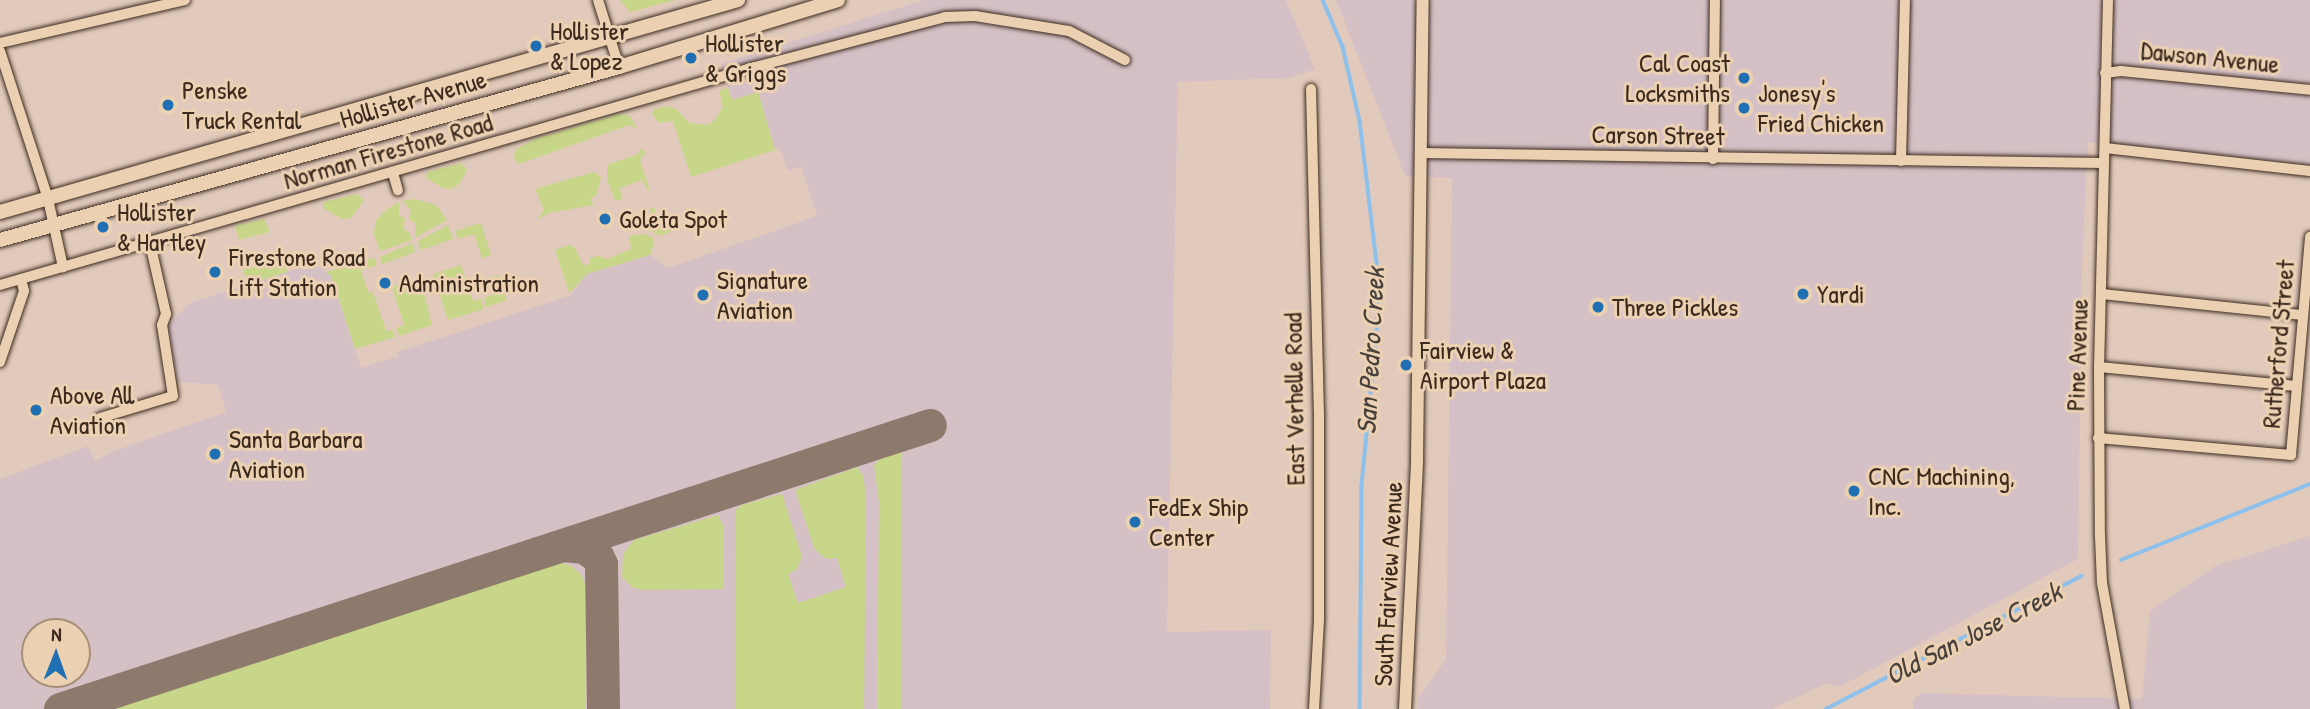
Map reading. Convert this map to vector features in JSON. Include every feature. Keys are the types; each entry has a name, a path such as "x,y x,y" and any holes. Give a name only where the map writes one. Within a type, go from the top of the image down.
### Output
{"main road":[{"name":"Hollister Avenue","path":"0,212 738,0"},
{"name":"Hollister Avenue","path":"0,240 619,66 838,0"}],"street":[{"path":"0,43 186,0"},
{"path":"598,0 619,66"},
{"name":"South Fairview Avenue","path":"1405,709 1417,460 1423,0"},
{"path":"1713,159 1716,0"},
{"path":"1901,160 1905,0"},
{"name":"Pine Avenue","path":"2108,0 2098,438 2102,583 2125,709"},
{"name":"Norman Firestone Road","path":"0,285 726,76 944,18 975,16 1069,31 1125,60"},
{"path":"0,51 48,199 63,267"},
{"name":"Dawson Avenue","path":"2105,73 2121,71 2310,90"},
{"name":"East Verhelle Road","path":"1311,89 1319,412 1319,620 1314,709"},
{"path":"2105,148 2310,171"},
{"name":"Carson Street","path":"1421,153 2104,163"},
{"path":"393,173 398,190"},
{"name":"Rutherford Street","path":"2098,438 2291,455 2310,237"},
{"path":"100,418 173,396 162,325 166,314 150,243"},
{"path":"0,362 24,292 21,279"},
{"path":"2102,294 2303,315"},
{"path":"2099,367 2296,386"}],"shaded area":[{"path":"924,0 1286,0 1315,69 1289,78 1178,82 1167,632 1271,630 1270,709 0,709 0,479 88,446 95,461 114,451 226,412 218,385 179,382 166,327 190,303 313,263 331,275 361,368 398,356 397,352 570,296 587,274 650,255 668,268 817,216 801,167 788,171 780,148 775,150 758,92 732,100 721,64"},
{"path":"1336,0 2310,0 2310,165 2088,142 2082,265 2078,559 1839,687 1827,683 1772,709 1418,709 1418,699 1446,659 1452,178 1405,176"},
{"path":"2310,536 2310,709 1913,709 1913,700 1922,693 2142,699 2150,611 2215,566"}],"green space":[{"path":"620,0 676,0 630,12"},
{"path":"728,88 732,100 758,92 775,150 691,177 673,121 659,123 652,114 654,109 667,106 676,109 689,123 707,125 714,121 723,107 719,91"},
{"path":"620,114 630,116 637,129 629,125 519,164 514,158 515,150 535,139"},
{"path":"640,149 646,151 640,160 651,195 642,180 620,188 622,199 615,201 607,180 607,165 638,154"},
{"path":"461,163 467,170 460,183 452,189 443,188 426,178 427,172"},
{"path":"594,172 601,177 596,196 591,198 593,205 549,213 537,220 544,210 535,189"},
{"path":"357,194 364,200 351,218 342,219 323,208 324,202"},
{"path":"414,199 436,205 447,220 415,238 415,223 409,219 411,210 403,201"},
{"path":"399,202 399,216 405,218 403,229 409,232 412,240 380,251 374,234 376,220"},
{"path":"654,207 656,215 675,229 661,236 646,229 646,223 654,220 650,208"},
{"path":"264,219 270,232 239,240 235,226"},
{"path":"481,223 491,255 482,258 474,234 458,239 455,231"},
{"path":"448,225 453,239 421,250 418,241"},
{"path":"644,234 653,238 650,255 587,274 569,293 555,250 570,245 574,247 584,266 590,264 590,258 599,256 607,259 631,249 629,236"},
{"path":"412,243 415,252 382,264 380,257"},
{"path":"280,248 287,272 248,284 243,270 273,261 271,253"},
{"path":"375,258 377,265 361,270 368,293 373,292 386,331 393,330 395,337 355,349 331,276 326,272"},
{"path":"461,265 473,301 481,299 484,309 448,320 433,274"},
{"path":"498,275 507,300 486,307 484,298 494,294 489,278"},
{"path":"420,278 432,325 399,336 396,328 404,325 392,287"},
{"path":"902,451 901,709 877,709 879,502 874,465 881,458"},
{"path":"857,467 863,476 866,494 864,709 736,709 735,510 742,505 782,494 802,557 797,569 788,574 798,603 846,587 837,558 827,559 815,550 795,490"},
{"path":"718,515 723,525 723,589 641,590 632,587 622,577 623,554 634,540"},
{"path":"560,563 572,566 582,576 586,587 586,709 97,709 536,567"}],"waterway":[{"name":"San Pedro Creek","path":"1323,0 1343,47 1360,121 1377,263 1378,319 1362,486 1360,709"},
{"name":"Old San Jose Creek","path":"2121,560 2310,484"},
{"name":"Old San Jose Creek","path":"1826,709 2082,576"}],"taxiway":[{"path":"60,709 930,425"},
{"path":"564,545 584,547 597,556 601,564 603,709"}],"place":[{"name":"Hollister & Lopez","path":"536,46"},
{"name":"Hollister & Griggs","path":"691,58"},
{"name":"Cal Coast Locksmiths","path":"1744,78"},
{"name":"Penske Truck Rental","path":"168,105"},
{"name":"Jonesy's Fried Chicken","path":"1744,108"},
{"name":"Goleta Spot","path":"605,219"},
{"name":"Hollister & Hartley","path":"103,227"},
{"name":"Firestone Road Lift Station","path":"215,272"},
{"name":"Administration","path":"385,283"},
{"name":"Yardi","path":"1803,294"},
{"name":"Signature Aviation","path":"703,295"},
{"name":"Three Pickles","path":"1598,307"},
{"name":"Fairview & Airport Plaza","path":"1406,365"},
{"name":"Above All Aviation","path":"36,410"},
{"name":"Santa Barbara Aviation","path":"215,454"},
{"name":"CNC Machining, Inc.","path":"1854,491"},
{"name":"FedEx Ship Center","path":"1135,522"}]}
